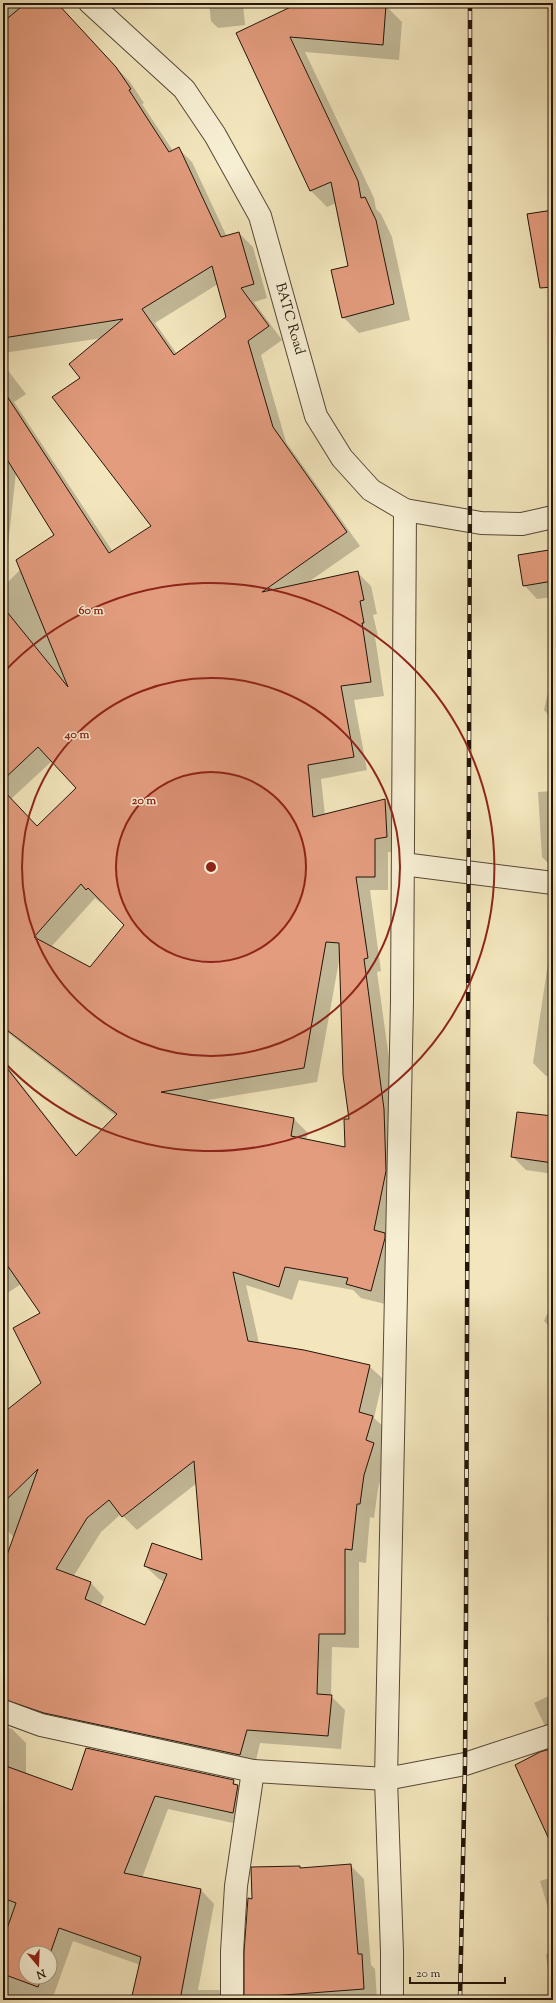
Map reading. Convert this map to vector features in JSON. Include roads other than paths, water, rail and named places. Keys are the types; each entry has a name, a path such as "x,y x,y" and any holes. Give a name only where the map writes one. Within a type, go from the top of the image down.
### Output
{"street":[{"name":"BATC Road","path":"90,3 184,89 216,135 260,216 316,416 342,458 371,490 405,510 476,522 522,524 553,517"},
{"path":"392,2000 392,1952 386,1779 400,1107 405,510"},
{"path":"403,864 553,883"},
{"path":"3,1711 41,1725 253,1771 386,1779 465,1764 553,1735"},
{"path":"232,2000 232,1952 236,1886 253,1771"}],"railway":[{"path":"460,2000 465,1764 466,1619 470,3"}]}
